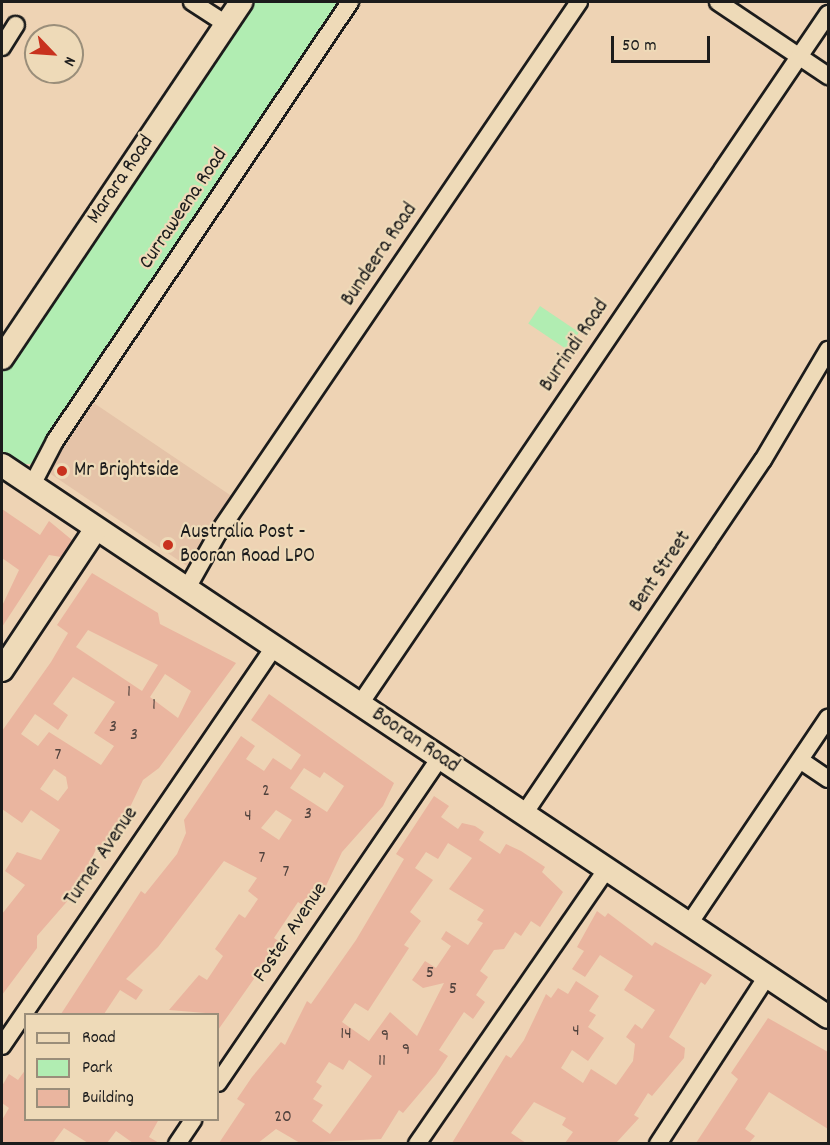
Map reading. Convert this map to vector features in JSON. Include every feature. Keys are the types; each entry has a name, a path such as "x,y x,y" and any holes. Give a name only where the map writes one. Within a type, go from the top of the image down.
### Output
{"street":[{"path":"192,2 226,24"},
{"name":"Marara Road","path":"2,358 241,2"},
{"name":"Curraweena Road","path":"28,483 350,2"},
{"name":"Bundeera Road","path":"182,587 579,2"},
{"path":"717,2 828,76"},
{"name":"Burrindi Road","path":"360,704 828,14"},
{"path":"2,47 16,26"},
{"name":"Bent Street","path":"524,814 763,460 828,350"},
{"name":"Booran Road","path":"2,465 95,530 828,1017"},
{"path":"2,670 95,530"},
{"name":"Turner Avenue","path":"24,1013 270,645"},
{"path":"689,924 828,718"},
{"name":"Foster Avenue","path":"219,1082 436,756"},
{"path":"800,760 828,779"},
{"path":"417,1143 604,867"},
{"path":"658,1143 770,978"},
{"name":"Turner Avenue","path":"2,1046 24,1013"},
{"path":"177,1143 192,1121"}],"shaded area":[{"path":"79,393 246,505 199,574 33,462"}],"green space":[{"path":"248,2 341,2 31,464 22,464 2,451 2,370"},
{"path":"540,306 579,332 567,350 528,323"}],"building":[{"path":"2,509 40,535 49,521 72,540 61,557 49,555 2,627 2,606 19,570 2,558"},
{"path":"92,573 158,613 160,624 236,663 159,768 143,780 121,826 103,851 97,847 77,890 37,936 37,948 2,995 2,914 25,885 5,871 17,852 41,860 60,830 31,810 22,823 2,809 2,731 51,662 68,633 57,625","holes":["88,630 158,665 142,691 76,647","165,674 191,691 178,718 150,697","73,677 115,702 94,733 114,746 101,765 49,732 38,746 21,734 35,714 58,730 68,715 53,704","54,769 66,777 68,788 58,801 40,789"]},
{"path":"269,694 394,783 383,806 342,852 325,888 307,908 298,902 274,938 280,942 219,1029 219,1013 169,1010 199,975 207,980 223,956 215,949 239,914 245,918 258,899 248,891 257,878 224,861 158,947 126,979 143,990 136,1000 120,990 105,1013 62,1013 141,891 145,894 177,854 186,833 184,820 241,736 255,746 246,759 264,771 273,758 291,770 301,755 251,720","holes":["304,768 320,778 324,772 344,786 327,812 290,788","276,810 292,820 279,840 261,828"]},
{"path":"434,796 449,806 441,817 458,829 462,823 475,826 484,832 479,840 500,854 506,844 521,851 545,867 542,872 563,892 540,927 531,921 521,936 515,932 504,949 494,950 480,971 488,977 476,995 485,1002 473,1019 464,1012 439,1050 448,1056 403,1113 399,1110 381,1139 300,1143 276,1129 258,1143 219,1143 245,1104 237,1099 281,1042 285,1045 307,1001 311,1004 356,940 404,859 396,854","holes":["448,843 472,858 449,889 484,910 477,920 483,923 468,945 446,931 441,939 451,946 436,968 425,961 412,980 423,988 444,983 417,1036 390,1012 369,1041 342,1022 355,1003 368,1011 409,948 404,945 421,921 410,912 433,880 415,868 426,852 438,859","349,1060 372,1076 330,1134 312,1121 323,1105 313,1099 322,1086 316,1082 329,1062 343,1070"]},
{"path":"597,911 605,917 608,913 652,946 655,942 712,975 705,985 701,982 669,1037 685,1048 684,1058 652,1096 648,1093 634,1115 639,1118 616,1143 565,1143 573,1132 562,1125 566,1118 534,1102 511,1133 526,1143 452,1143 506,1055 511,1058 524,1040 546,994 551,998 558,988 568,994 576,981 599,996 589,1011 596,1015 588,1027 604,1038 588,1061 572,1050 561,1068 583,1083 591,1069 616,1085 633,1061 635,1044 626,1037 635,1024 642,1029 655,1010 624,990 633,976 600,955 585,977 572,969 584,951 577,947"},
{"path":"768,1018 828,1052 828,1129 769,1092 745,1129 755,1136 749,1143 696,1143 738,1079 731,1073"},
{"path":"24,1072 24,1121 158,1121 149,1137 159,1143 133,1143 116,1131 107,1143 88,1143 64,1128 53,1143 2,1143 2,1120 9,1108 2,1103 2,1086 9,1074 18,1080"}],"place":[{"name":"Mr Brightside","path":"62,471"},
{"name":"Australia Post - Booran Road LPO","path":"168,545"}]}
